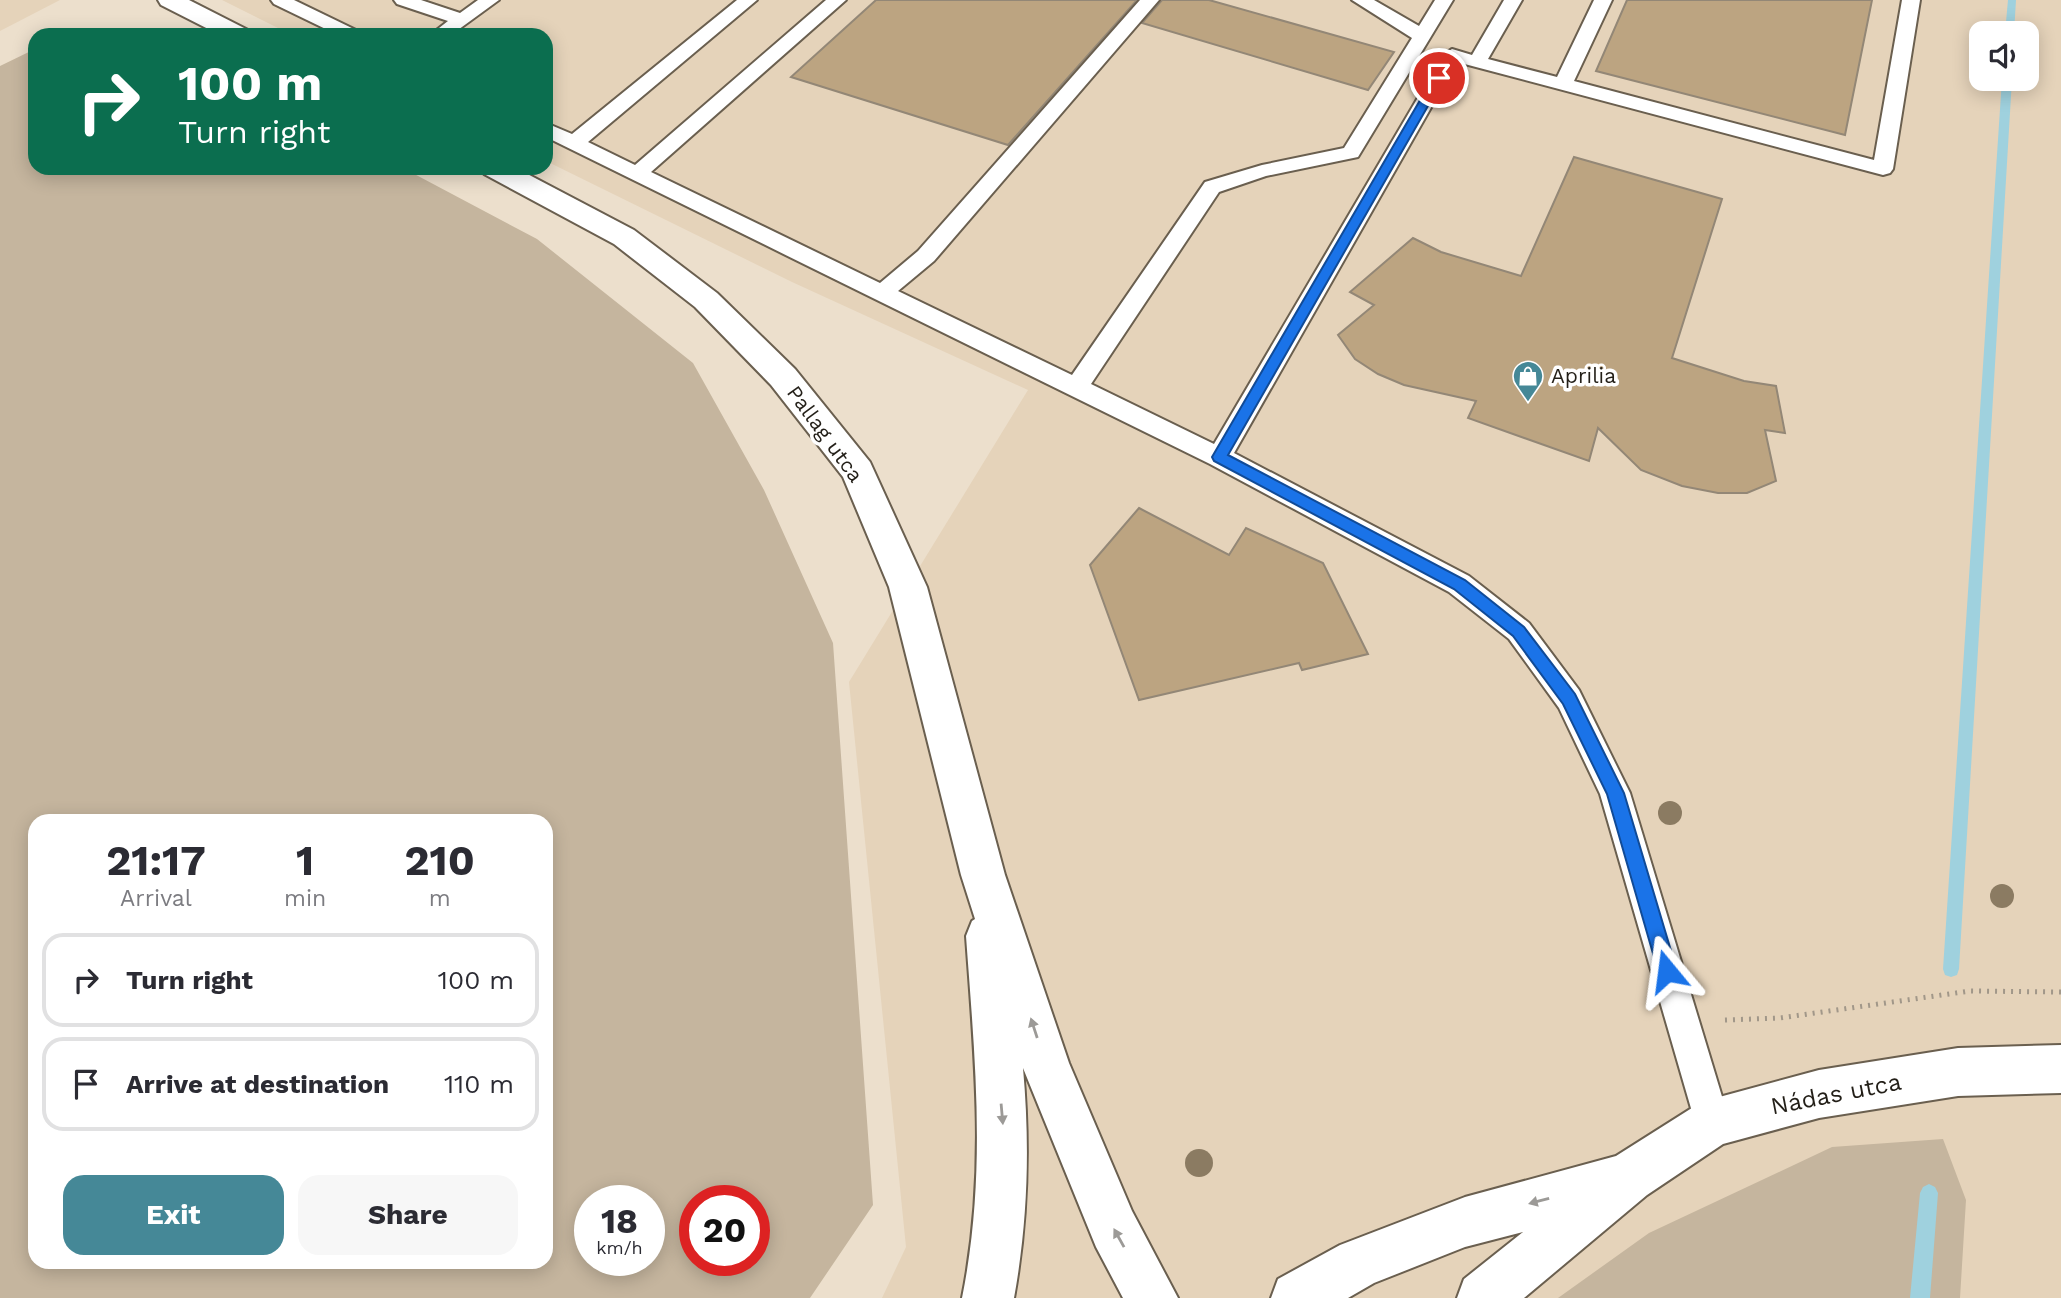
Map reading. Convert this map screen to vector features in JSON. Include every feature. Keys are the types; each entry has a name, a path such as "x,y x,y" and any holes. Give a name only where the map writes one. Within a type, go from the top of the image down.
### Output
{"street":[{"path":"170,0 225,28"},
{"name":"Pallag utca","path":"507,175 624,236 706,300 783,377 858,471 908,587 983,875"},
{"path":"983,875 1005,1149 998,1258 988,1298"},
{"path":"983,875 1046,1065 1114,1229 1152,1298"},
{"name":"Nádas utca","path":"1483,1298 1629,1177 1713,1123 1819,1094 1958,1072 2061,1069"},
{"name":"Nádas utca","path":"1297,1298 1358,1263 1465,1222 1629,1177"}],"lane":[{"path":"280,0 338,28"},
{"path":"403,0 461,19"},
{"path":"449,28 490,0"},
{"path":"574,143 748,0"},
{"path":"637,174 836,0"},
{"path":"882,293 926,256 1150,0"},
{"path":"1361,0 1422,36"},
{"path":"1077,387 1212,187 1262,171 1351,153 1444,0"},
{"path":"1477,62 1513,0"},
{"path":"1563,85 1603,0"},
{"path":"1219,457 1452,55 1883,169 1912,0"},
{"path":"553,132 1219,457 1460,584 1518,631 1569,699 1615,793 1713,1123"}],"path":[{"path":"1682,1022 1780,1018 1970,991 2061,992"}],"shaded area":[{"path":"0,0 60,0 0,31"},
{"path":"222,0 2061,0 2061,1298 882,1298 906,1247 849,682 1028,390 792,282 553,164 553,28 278,28"},
{"path":"28,52 28,175 416,175 537,239 693,363 764,490 833,643 873,1205 810,1298 0,1298 0,66"},
{"path":"1943,1139 1966,1200 1960,1298 1558,1298 1649,1233 1832,1147"}],"building":[{"path":"876,0 1137,0 1008,145 791,77"},
{"path":"1162,0 1209,0 1394,52 1368,90 1142,23"},
{"path":"1627,0 1872,0 1845,135 1596,71"},
{"path":"1574,157 1722,199 1672,358 1744,381 1776,386 1785,433 1765,430 1776,481 1747,493 1718,493 1682,486 1641,470 1598,428 1589,461 1468,418 1476,401 1404,385 1378,374 1355,359 1338,335 1374,305 1350,292 1413,238 1441,252 1521,276"},
{"path":"1139,508 1229,555 1246,528 1323,563 1368,654 1302,670 1299,663 1139,700 1090,565"}],"waterway":[{"path":"2011,21 2012,0"},
{"path":"1951,969 2006,91"},
{"path":"1920,1298 1929,1193"}],"place":[{"name":"Aprilia","path":"1528,403"}],"route":[{"path":"1439,78 1219,457 1460,584 1518,631 1569,699 1615,793 1667,971"}]}
